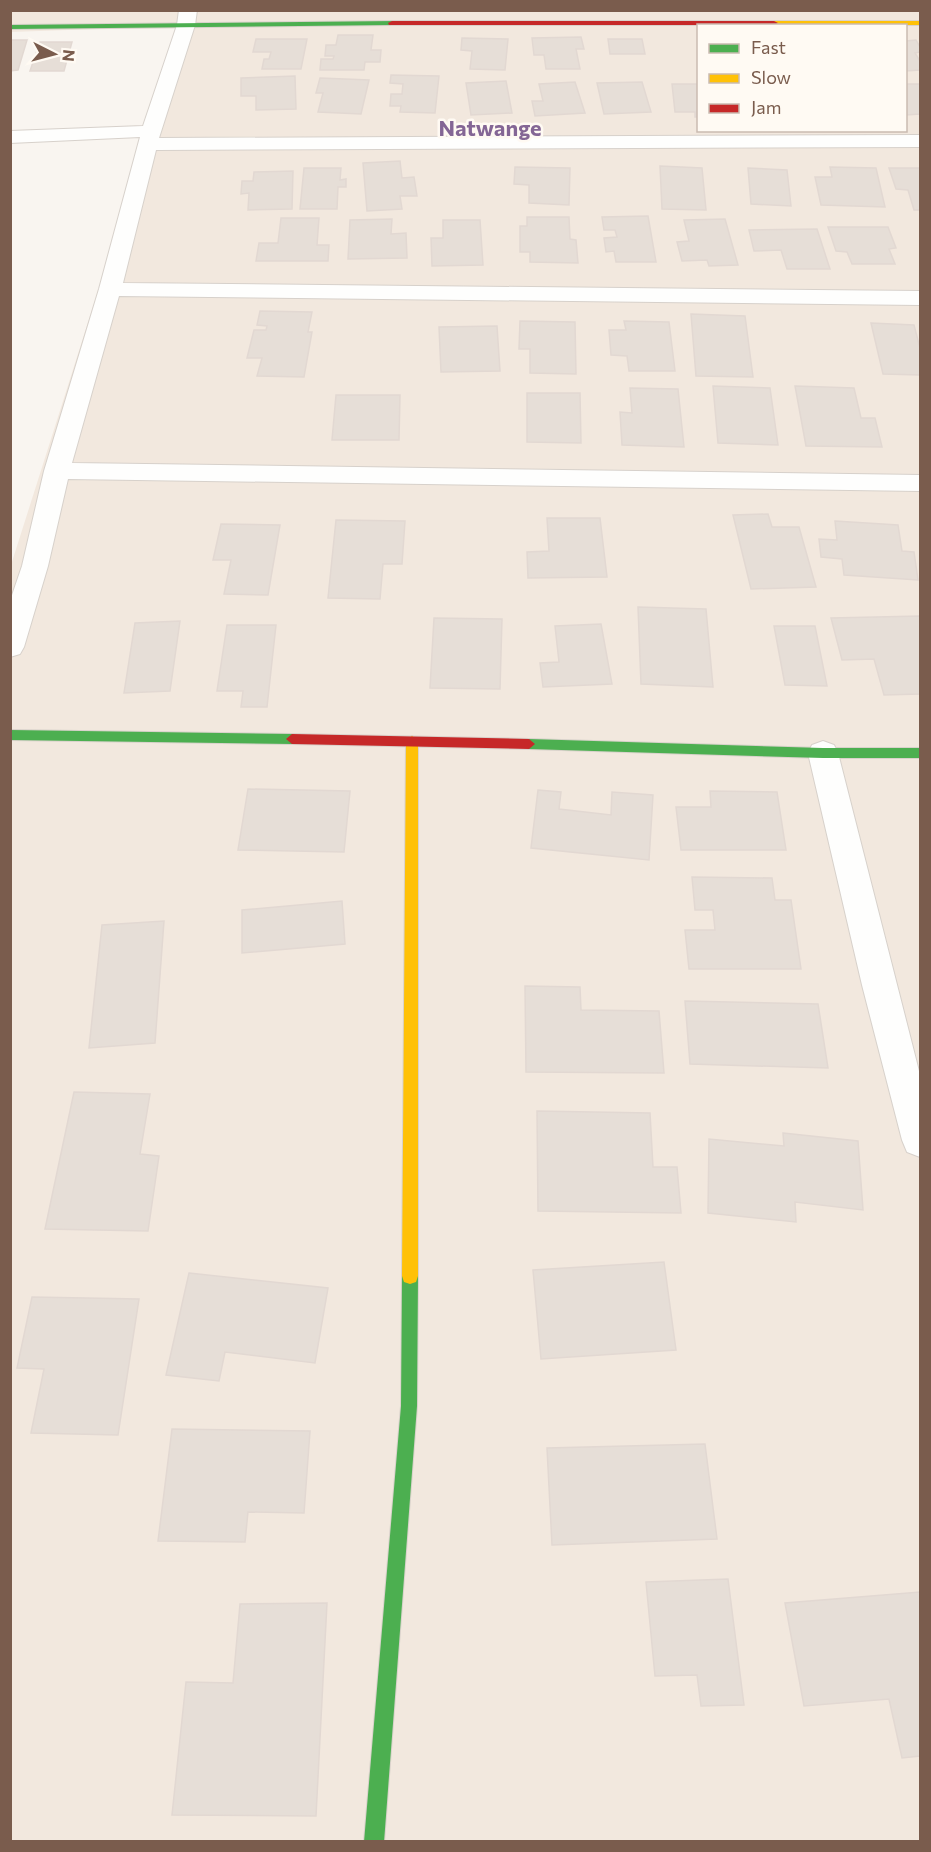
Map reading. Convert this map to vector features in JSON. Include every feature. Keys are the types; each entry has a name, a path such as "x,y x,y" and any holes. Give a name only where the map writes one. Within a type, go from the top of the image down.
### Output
{"street":[{"path":"10,27 187,18 921,23"},
{"path":"10,647 35,566 57,471 110,289 149,137 187,18"},
{"path":"10,137 921,141"},
{"path":"110,289 921,298"},
{"path":"57,471 921,483"},
{"path":"10,735 412,741 823,753 921,753"},
{"path":"374,1842 409,1406 412,741"},
{"path":"823,753 879,985 921,1140"}],"shaded area":[{"path":"11,11 920,11 920,1841 11,1842 11,565 182,26 11,32"}],"building":[{"path":"338,35 373,35 371,50 381,50 380,62 365,62 364,70 320,70 321,59 333,59 334,56 325,56 326,45 336,45"},
{"path":"581,37 584,49 576,49 580,69 546,69 544,55 534,55 532,38"},
{"path":"462,38 508,39 505,70 470,69 472,51 461,50"},
{"path":"256,39 307,39 301,69 262,69 264,59 269,59 271,52 253,52"},
{"path":"608,39 642,39 645,54 610,54"},
{"path":"10,40 27,40 18,70 10,71"},
{"path":"916,40 920,47 920,52 915,53 920,61 920,70 907,71 907,41"},
{"path":"40,42 72,42 64,71 30,71"},
{"path":"391,75 439,76 435,113 400,112 401,106 390,106 391,94 402,94 403,84 390,83"},
{"path":"295,76 296,109 256,110 256,96 241,96 241,78"},
{"path":"320,78 369,80 361,114 318,112 323,93 316,93"},
{"path":"506,81 512,113 471,115 466,83"},
{"path":"575,82 585,113 535,116 532,101 543,101 539,84"},
{"path":"642,82 651,112 604,114 597,83"},
{"path":"672,84 697,84 697,117 695,117 695,112 675,112"},
{"path":"907,84 920,84 920,114 907,115"},
{"path":"400,161 402,178 414,177 417,196 400,196 402,209 367,211 363,163"},
{"path":"660,166 702,168 706,210 662,209"},
{"path":"515,167 570,168 569,205 529,203 529,185 514,184"},
{"path":"830,167 876,168 885,207 821,205 815,177 832,177"},
{"path":"304,168 341,168 340,180 346,179 346,187 338,187 337,209 300,209"},
{"path":"748,168 787,170 791,206 751,204"},
{"path":"889,168 920,168 920,210 914,210 908,190 896,189"},
{"path":"293,171 292,209 248,210 249,193 241,194 242,181 253,181 254,172"},
{"path":"648,216 656,262 616,262 614,251 606,252 604,238 617,237 615,230 604,230 602,217"},
{"path":"527,217 569,217 570,239 576,240 578,263 530,262 530,252 520,252 520,226 527,226"},
{"path":"281,218 319,218 317,245 329,245 328,261 256,261 259,243 278,243"},
{"path":"392,219 391,234 406,233 407,258 348,259 350,220"},
{"path":"725,219 738,265 709,266 707,260 682,261 677,242 689,241 684,220"},
{"path":"443,220 480,220 483,265 432,266 431,238 443,238"},
{"path":"828,227 888,227 896,248 889,249 895,264 852,264 847,252 836,251"},
{"path":"817,229 830,269 787,269 781,250 754,251 749,230"},
{"path":"260,311 312,312 308,332 312,332 304,377 257,376 262,358 247,358 254,330 266,330 267,326 257,325"},
{"path":"691,314 745,316 753,377 696,376"},
{"path":"520,321 575,322 576,374 530,373 530,349 519,349"},
{"path":"624,321 669,322 675,371 629,371 627,356 611,355 609,330 626,330"},
{"path":"871,323 914,325 920,348 920,375 883,374"},
{"path":"497,326 500,371 441,372 439,327"},
{"path":"713,386 770,388 778,445 718,443"},
{"path":"795,386 854,388 861,418 875,418 882,447 806,446"},
{"path":"630,388 678,389 684,447 622,445 620,412 632,413"},
{"path":"527,393 580,393 581,443 527,442"},
{"path":"336,395 400,395 399,440 332,440"},
{"path":"768,514 772,527 799,527 816,587 751,589 733,515"},
{"path":"547,518 600,518 607,577 528,578 527,552 549,551"},
{"path":"336,520 405,521 402,564 383,564 380,599 328,598"},
{"path":"835,521 898,525 902,551 914,552 918,580 844,575 842,559 821,557 819,539 837,540"},
{"path":"221,524 280,525 268,595 224,594 231,560 213,560"},
{"path":"638,607 706,609 713,687 641,684"},
{"path":"920,616 920,694 884,695 874,659 842,660 831,618"},
{"path":"434,618 502,619 500,689 430,688"},
{"path":"180,621 170,691 124,693 135,623"},
{"path":"601,624 612,684 543,687 540,663 559,662 555,626"},
{"path":"227,625 276,625 267,707 241,707 243,691 217,691"},
{"path":"774,626 815,626 827,686 785,685"},
{"path":"248,789 350,791 344,852 238,850"},
{"path":"538,790 561,792 559,809 611,815 612,792 653,795 649,860 531,848"},
{"path":"710,791 777,792 786,850 681,850 676,807 711,807"},
{"path":"692,877 772,878 775,900 791,900 801,969 689,969 685,930 715,930 713,910 695,910"},
{"path":"342,901 345,944 242,953 242,910"},
{"path":"164,921 155,1043 89,1048 102,925"},
{"path":"525,986 580,987 581,1010 659,1011 664,1073 526,1072"},
{"path":"685,1001 818,1004 828,1068 690,1064"},
{"path":"74,1092 150,1094 140,1154 159,1156 148,1231 45,1229"},
{"path":"537,1111 650,1113 653,1167 677,1167 681,1213 538,1211"},
{"path":"783,1133 858,1141 863,1210 795,1202 796,1222 708,1213 709,1139 784,1146"},
{"path":"664,1262 676,1350 541,1359 533,1270"},
{"path":"189,1273 328,1288 315,1363 225,1352 219,1381 166,1375"},
{"path":"32,1297 139,1299 118,1435 31,1433 44,1369 17,1368"},
{"path":"172,1429 310,1431 304,1513 248,1512 245,1542 158,1541"},
{"path":"705,1444 717,1539 552,1545 547,1448"},
{"path":"728,1579 744,1705 701,1706 697,1675 655,1676 646,1582"},
{"path":"920,1592 920,1756 902,1758 889,1699 804,1706 785,1603"},
{"path":"327,1603 316,1816 172,1815 186,1682 233,1683 240,1604"}],"traffic: fast":[{"path":"10,27 392,23"},
{"path":"10,735 292,739"},
{"path":"529,744 823,753 920,753"},
{"path":"374,1842 409,1406 410,1276"}],"traffic: slow":[{"path":"774,23 920,23"},
{"path":"410,1276 412,741"}],"traffic: jam":[{"path":"392,23 774,23"},
{"path":"292,739 529,744"}],"district":[{"name":"Natwange","path":"490,127"}]}
